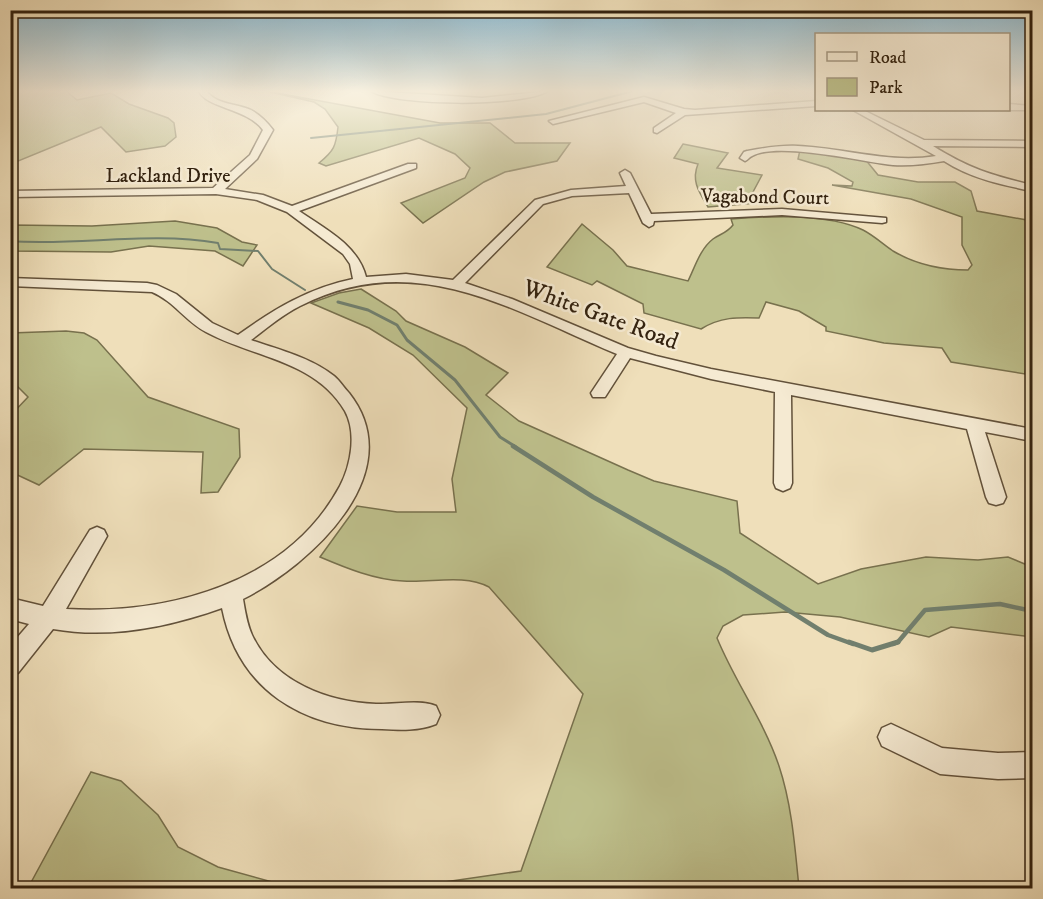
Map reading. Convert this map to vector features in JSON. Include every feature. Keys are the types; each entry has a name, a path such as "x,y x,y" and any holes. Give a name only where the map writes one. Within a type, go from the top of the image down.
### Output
{"street":[{"path":"216,191 253,158 265,142 267,133"},
{"path":"902,133 972,172 1032,188"},
{"path":"922,143 1032,144"},
{"path":"745,158 747,154 759,150 787,148 821,150 900,162 933,161 945,158"},
{"path":"291,210 412,166"},
{"name":"Vagabond Court","path":"625,173 648,220 782,212 882,220"},
{"path":"456,285 539,202 571,193 633,189"},
{"name":"Lackland Drive","path":"10,194 216,191 259,197 291,210 347,251 356,264 360,281"},
{"name":"White Gate Road","path":"239,341 304,299 360,281 410,278 456,285 626,352 711,374 1032,435"},
{"path":"10,282 147,287 167,292 204,325 301,365 331,381 350,404 362,440 358,470 345,498 315,537 278,570 231,595 173,611 109,621 49,617 10,608"},
{"path":"10,293 81,285"},
{"path":"599,393 626,352"},
{"path":"783,387 783,483"},
{"path":"974,424 996,496"},
{"path":"10,665 49,617 97,536"},
{"path":"231,595 244,644 265,674 294,696 336,713 379,717 427,715"},
{"path":"891,737 940,761 998,766 1032,765"}],"green space":[{"path":"11,133 87,133 11,164"},
{"path":"107,133 175,133 176,137 165,146 126,152"},
{"path":"337,133 502,133 515,143 570,143 557,161 505,172 484,182 423,223 401,203 465,178 470,168 455,154 419,138 326,166 319,163 333,148"},
{"path":"683,144 728,153 717,168 762,175 753,192 756,203 708,207 696,181 698,164 674,158"},
{"path":"800,150 865,159 878,175 918,182 955,182 971,191 977,211 1032,221 1032,368 1026,367 1025,374 951,362 942,348 884,343 826,331 826,327 799,311 766,302 759,318 729,319 715,322 701,329 644,313 643,304 597,281 592,285 547,267 582,224 613,250 627,266 688,281 705,248 713,239 731,228 733,225 731,219 780,217 816,218 849,225 867,232 901,256 929,265 968,270 972,265 962,245 962,217 911,199 832,185 852,186 853,182 828,168 798,159"},
{"path":"175,221 217,228 242,242 257,245 243,266 215,251 149,246 111,252 11,251 11,225 92,226"},
{"path":"361,289 396,311 406,321 465,347 508,373 486,395 519,421 654,481 737,501 740,533 818,584 861,569 926,557 978,560 1008,557 1032,567 1032,637 951,627 929,637 840,617 785,612 743,615 723,626 717,638 766,733 779,766 787,796 799,888 403,888 521,871 583,694 489,587 458,580 392,580 371,576 320,557 357,506 397,512 456,512 452,479 467,408 413,355 369,328 311,303 339,293"},
{"path":"66,331 84,333 97,340 148,397 239,429 240,457 218,492 201,493 203,452 84,449 39,485 11,472 11,415 28,397 11,380 11,333"},
{"path":"91,772 121,781 158,815 178,847 218,867 294,888 28,888"}],"waterway":[{"path":"311,138 360,133"},
{"path":"10,241 62,242 166,238 218,243 220,249 258,251 272,269 305,290"},
{"path":"338,302 368,310 397,325 407,340 455,380 500,437 516,447"},
{"path":"513,446 593,497 724,570 828,635 853,644"},
{"path":"898,642 925,610 1000,604 1032,611"},
{"path":"849,642 872,650 898,642"},
{"path":"893,644 898,642"}]}
